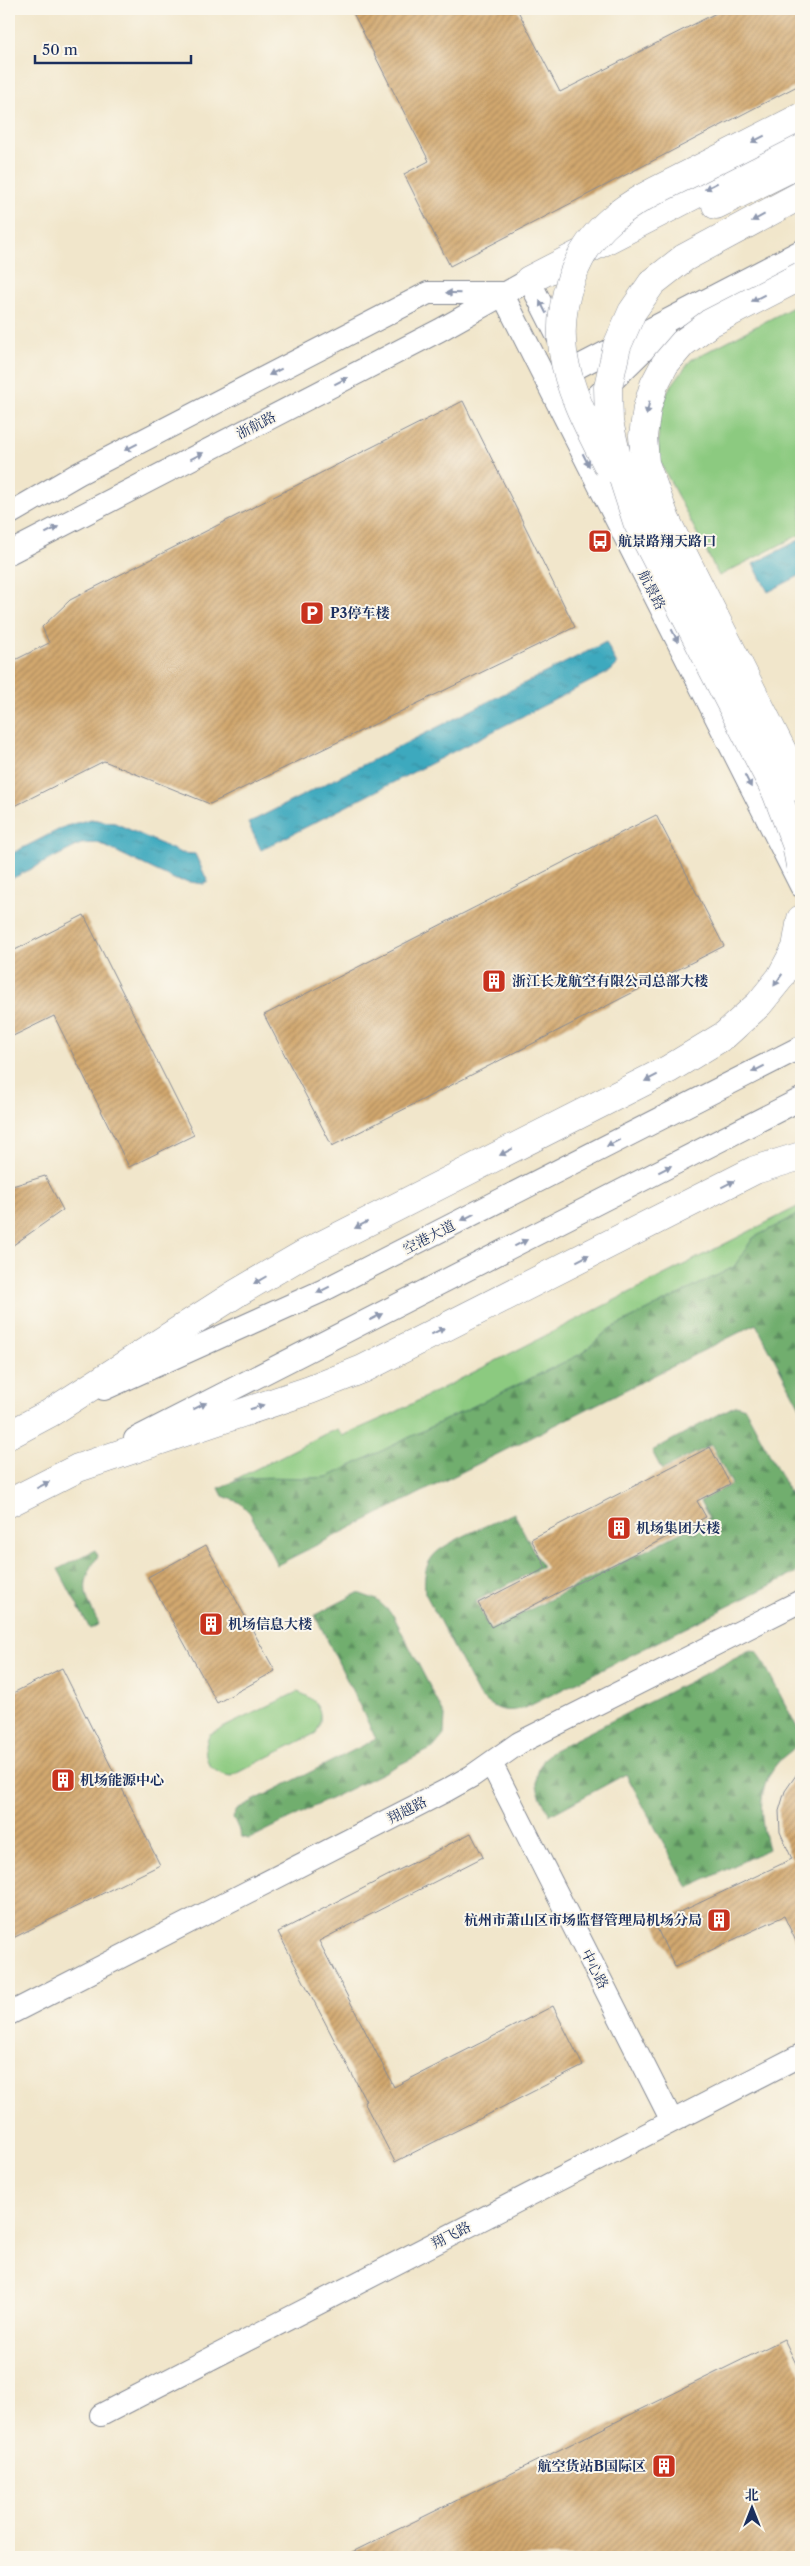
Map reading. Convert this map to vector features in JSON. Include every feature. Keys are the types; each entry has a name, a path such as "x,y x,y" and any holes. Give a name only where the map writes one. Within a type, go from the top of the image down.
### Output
{"main road":[{"path":"801,117 641,199 612,219 591,240 575,268 566,294 562,322 564,353 585,421 776,792 796,844 801,871"},
{"path":"529,280 801,140"},
{"path":"529,280 578,274 801,163"},
{"path":"637,522 619,466 610,422 608,386 617,346 632,312 652,283 684,258 801,195"},
{"path":"801,276 710,323 683,343 665,364 654,385 647,408 643,436 645,463 666,520 801,788"},
{"name":"空港大道","path":"9,1434 50,1413 237,1293 302,1255 669,1069 725,1035 759,1004 780,978 796,948 801,919"},
{"path":"9,1503 78,1468 310,1390 363,1369 756,1170 801,1156"}],"street":[{"path":"550,388 574,369 801,251"},
{"name":"浙航路","path":"9,553 440,330 529,280"},
{"path":"529,280 801,820"},
{"name":"浙航路","path":"9,514 78,474 428,293 502,294"},
{"name":"航景路","path":"502,294 801,886"},
{"path":"564,416 591,402 687,310"},
{"name":"空港大道","path":"50,1413 322,1291 801,1047"},
{"path":"78,1468 801,1099"},
{"name":"翔越路","path":"9,2014 447,1790 519,1743 801,1601"},
{"name":"中心路","path":"491,1763 672,2121"},
{"name":"翔飞路","path":"101,2415 801,2055"}],"green space":[{"path":"801,303 801,534 719,576 659,460 658,424 668,390 691,360"},
{"path":"801,1205 801,1213 753,1238 734,1267 608,1330 583,1353 328,1477 246,1478 234,1480 325,1434 338,1429 342,1436 392,1414"},
{"path":"801,1213 801,1409 756,1324 277,1565 250,1513 239,1502 223,1496 219,1488 246,1479 328,1477 583,1353 608,1330 734,1267 753,1238"},
{"path":"736,1405 745,1408 801,1514 801,1570 525,1708 517,1710 500,1709 479,1696 425,1593 426,1569 433,1556 459,1539 514,1513 542,1567 476,1601 490,1630 709,1518 700,1501 732,1484 711,1445 662,1470 652,1451"},
{"path":"95,1550 98,1556 88,1575 86,1590 90,1605 99,1624 90,1629 58,1569"},
{"path":"358,1593 377,1600 393,1615 445,1716 444,1735 433,1748 249,1839 242,1837 233,1817 237,1809 376,1739 315,1615"},
{"path":"750,1651 758,1652 801,1735 797,1745 774,1768 764,1790 762,1813 768,1849 688,1888 626,1774 550,1815 538,1790 537,1776 539,1768 550,1752"},
{"path":"297,1692 310,1698 318,1707 320,1719 316,1733 231,1776 216,1771 211,1767 206,1755 207,1741 210,1734"}],"water":[{"path":"801,539 801,575 768,592 753,564"},
{"path":"606,642 617,665 611,671 261,850 248,823"},
{"path":"91,819 115,823 181,853 195,854 208,882 204,884 176,880 98,843 81,844 9,880 9,855 66,826"}],"building":[{"path":"351,9 517,9 560,92 724,9 801,9 801,84 450,266 404,174 429,161"},
{"name":"P3停车楼","path":"463,401 575,627 210,804 104,761 9,809 9,663 49,643 42,627 70,600"},
{"name":"浙江长龙航空有限公司总部大楼","path":"656,815 724,946 332,1146 264,1015"},
{"path":"84,915 194,1135 129,1167 54,1016 9,1038 9,953"},
{"path":"45,1176 63,1210 9,1248 9,1187"},
{"name":"机场集团大楼","path":"710,1447 730,1484 697,1501 706,1517 491,1627 478,1603 546,1568 531,1539"},
{"name":"机场信息大楼","path":"206,1545 275,1671 217,1703 148,1577"},
{"name":"机场能源中心","path":"62,1668 160,1865 9,1940 9,1695"},
{"name":"杭州市萧山区市场监督管理局机场分局","path":"801,1768 801,1952 784,1916 675,1967 655,1924 792,1859 780,1832 779,1811 785,1791"},
{"path":"471,1833 483,1857 319,1941 394,2087 553,2006 583,2066 395,2162 364,2102 366,2101 278,1932"},
{"name":"航空货站B国际区","path":"784,2339 801,2374 801,2557 342,2557"}],"place":[{"name":"航景路翔天路口","path":"600,541"},
{"name":"P3停车楼","path":"312,613"},
{"name":"浙江长龙航空有限公司总部大楼","path":"494,981"},
{"name":"机场集团大楼","path":"619,1528"},
{"name":"机场信息大楼","path":"211,1624"},
{"name":"机场能源中心","path":"63,1780"},
{"name":"杭州市萧山区市场监督管理局机场分局","path":"719,1920"},
{"name":"航空货站B国际区","path":"664,2466"}]}
